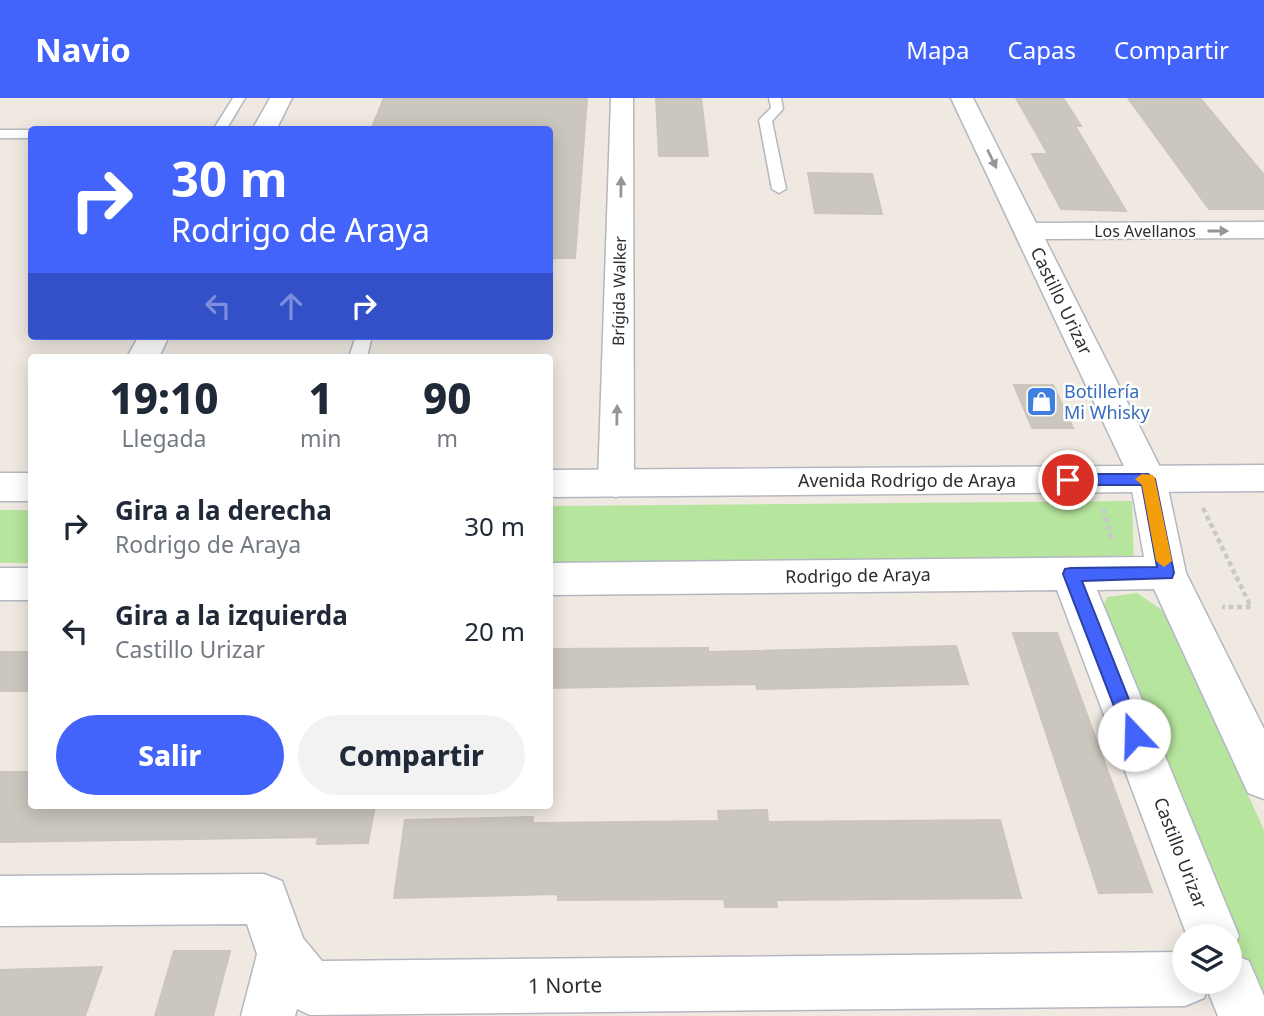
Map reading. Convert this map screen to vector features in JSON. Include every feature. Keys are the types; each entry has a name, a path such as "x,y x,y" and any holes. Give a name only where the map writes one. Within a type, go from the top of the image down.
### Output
{"street":[{"path":"266,126 281,98"},
{"name":"Brígida Walker","path":"616,483 622,98"},
{"name":"Castillo Urizar","path":"962,98 1148,479 1166,573 1264,776"},
{"name":"Los Avellanos","path":"1027,231 1264,230"},
{"name":"Avenida Rodrigo de Araya","path":"553,484 1264,478"},
{"path":"0,487 28,486"},
{"name":"Rodrigo de Araya","path":"553,579 1166,573"},
{"name":"Castillo Urizar","path":"1071,574 1208,924"},
{"path":"0,584 28,584"},
{"name":"1 Norte","path":"0,901 264,900 283,954 310,988 1172,979"},
{"path":"268,1016 283,954"},
{"path":"1236,994 1245,1016"}],"lane":[{"path":"222,126 239,98"},
{"path":"775,98 777,109 765,120 779,189"},
{"path":"0,134 28,134"}],"path":[{"path":"1193,479 1204,510 1251,607"},
{"path":"1094,480 1121,573"}],"green space":[{"path":"1132,501 1134,563 553,563 553,506"},
{"path":"0,510 28,510 28,563 0,563"},
{"path":"1137,593 1165,612 1264,830 1264,1015 1242,961 1242,924 1227,924 1100,614 1107,597"}],"building":[{"path":"384,98 587,98 575,258 553,258 553,126 373,126"},
{"path":"656,98 701,98 708,156 659,156"},
{"path":"1016,98 1063,98 1081,126 1075,126 1126,211 1061,209 1032,154 1048,154"},
{"path":"1128,98 1200,98 1264,175 1264,209 1209,209"},
{"path":"808,173 872,174 882,214 815,213"},
{"name":"Botillería Mi Whisky","path":"1014,385 1053,385 1073,428 1032,428"},
{"path":"1013,633 1057,633 1152,892 1099,893"},
{"path":"956,646 968,684 757,689 756,684 553,688 553,649 708,648 708,652"},
{"path":"0,652 28,652 28,691 0,691"},
{"path":"0,772 28,772 28,809 374,809 368,843 317,844 318,837 0,842"},
{"path":"767,810 768,822 1000,820 1021,898 776,900 777,907 725,907 724,899 558,900 558,894 394,898 405,820 533,817 533,823 719,821 718,811"},
{"path":"174,951 230,951 213,1016 155,1016"},
{"path":"102,967 85,1016 0,1016 0,970"}],"slow traffic":[{"path":"1142,479 1148,479 1164,561"}],"place":[{"name":"Botillería Mi Whisky","path":"1041,402"}],"route":[{"path":"1068,480 1148,479 1166,573 1071,574 1134,735"}]}
